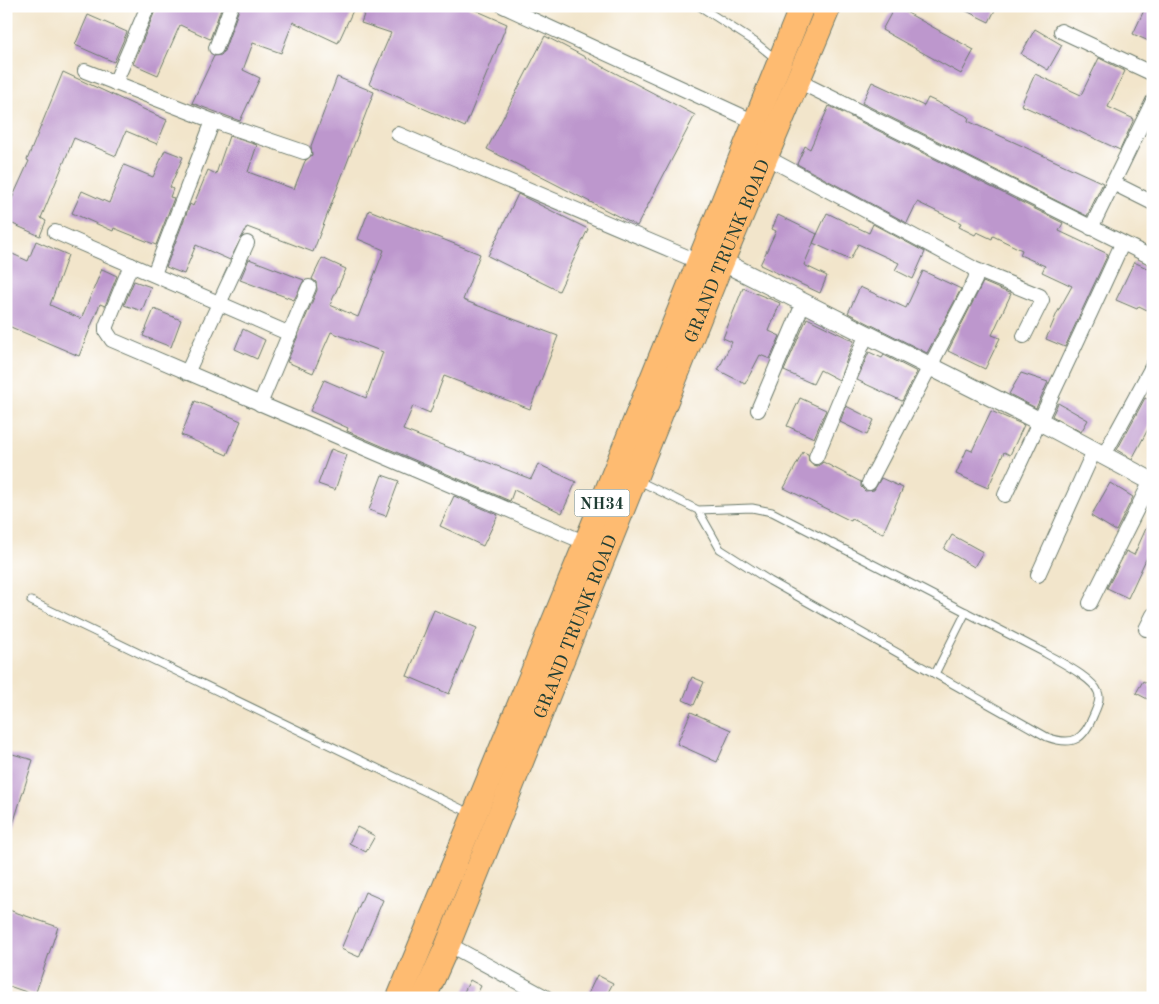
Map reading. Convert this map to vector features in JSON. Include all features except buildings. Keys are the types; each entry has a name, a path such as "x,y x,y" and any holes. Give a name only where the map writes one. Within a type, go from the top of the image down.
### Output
{"highway":[{"name":"GRAND TRUNK ROAD","path":"399,998 586,544 802,6"},
{"name":"GRAND TRUNK ROAD","path":"424,998 448,944 723,262 829,6"}],"street":[{"path":"115,83 148,6"},
{"path":"503,6 755,122"},
{"path":"216,48 229,7"},
{"path":"1061,32 1153,74"},
{"path":"85,71 213,121 304,152"},
{"path":"798,81 1153,258"},
{"path":"1091,228 1153,101"},
{"path":"154,274 213,121"},
{"path":"398,134 698,262"},
{"path":"766,157 974,269 1040,296 1042,300 1024,336"},
{"path":"1113,183 1153,203"},
{"path":"55,232 290,334"},
{"path":"186,374 247,243"},
{"path":"1005,495 1039,421 1065,372 1122,244"},
{"path":"723,262 866,336 1039,421 1152,481 1090,603"},
{"path":"131,265 106,326 108,336 112,340 186,374 586,544"},
{"path":"869,483 975,280 977,272 974,269"},
{"path":"260,404 309,287"},
{"path":"758,410 803,304"},
{"path":"816,457 866,336"},
{"path":"1038,575 1098,454 1152,367"},
{"path":"1146,629 1153,615"},
{"path":"448,944 547,998"}],"lane":[{"path":"699,6 754,42 780,62"},
{"path":"635,479 698,510 745,508 772,512 1045,653 1094,685 1099,693 1099,702 1089,727 1076,740 1057,740 935,674 728,556 714,540 698,510"},
{"path":"31,601 474,815"},
{"path":"935,674 966,612"}]}
